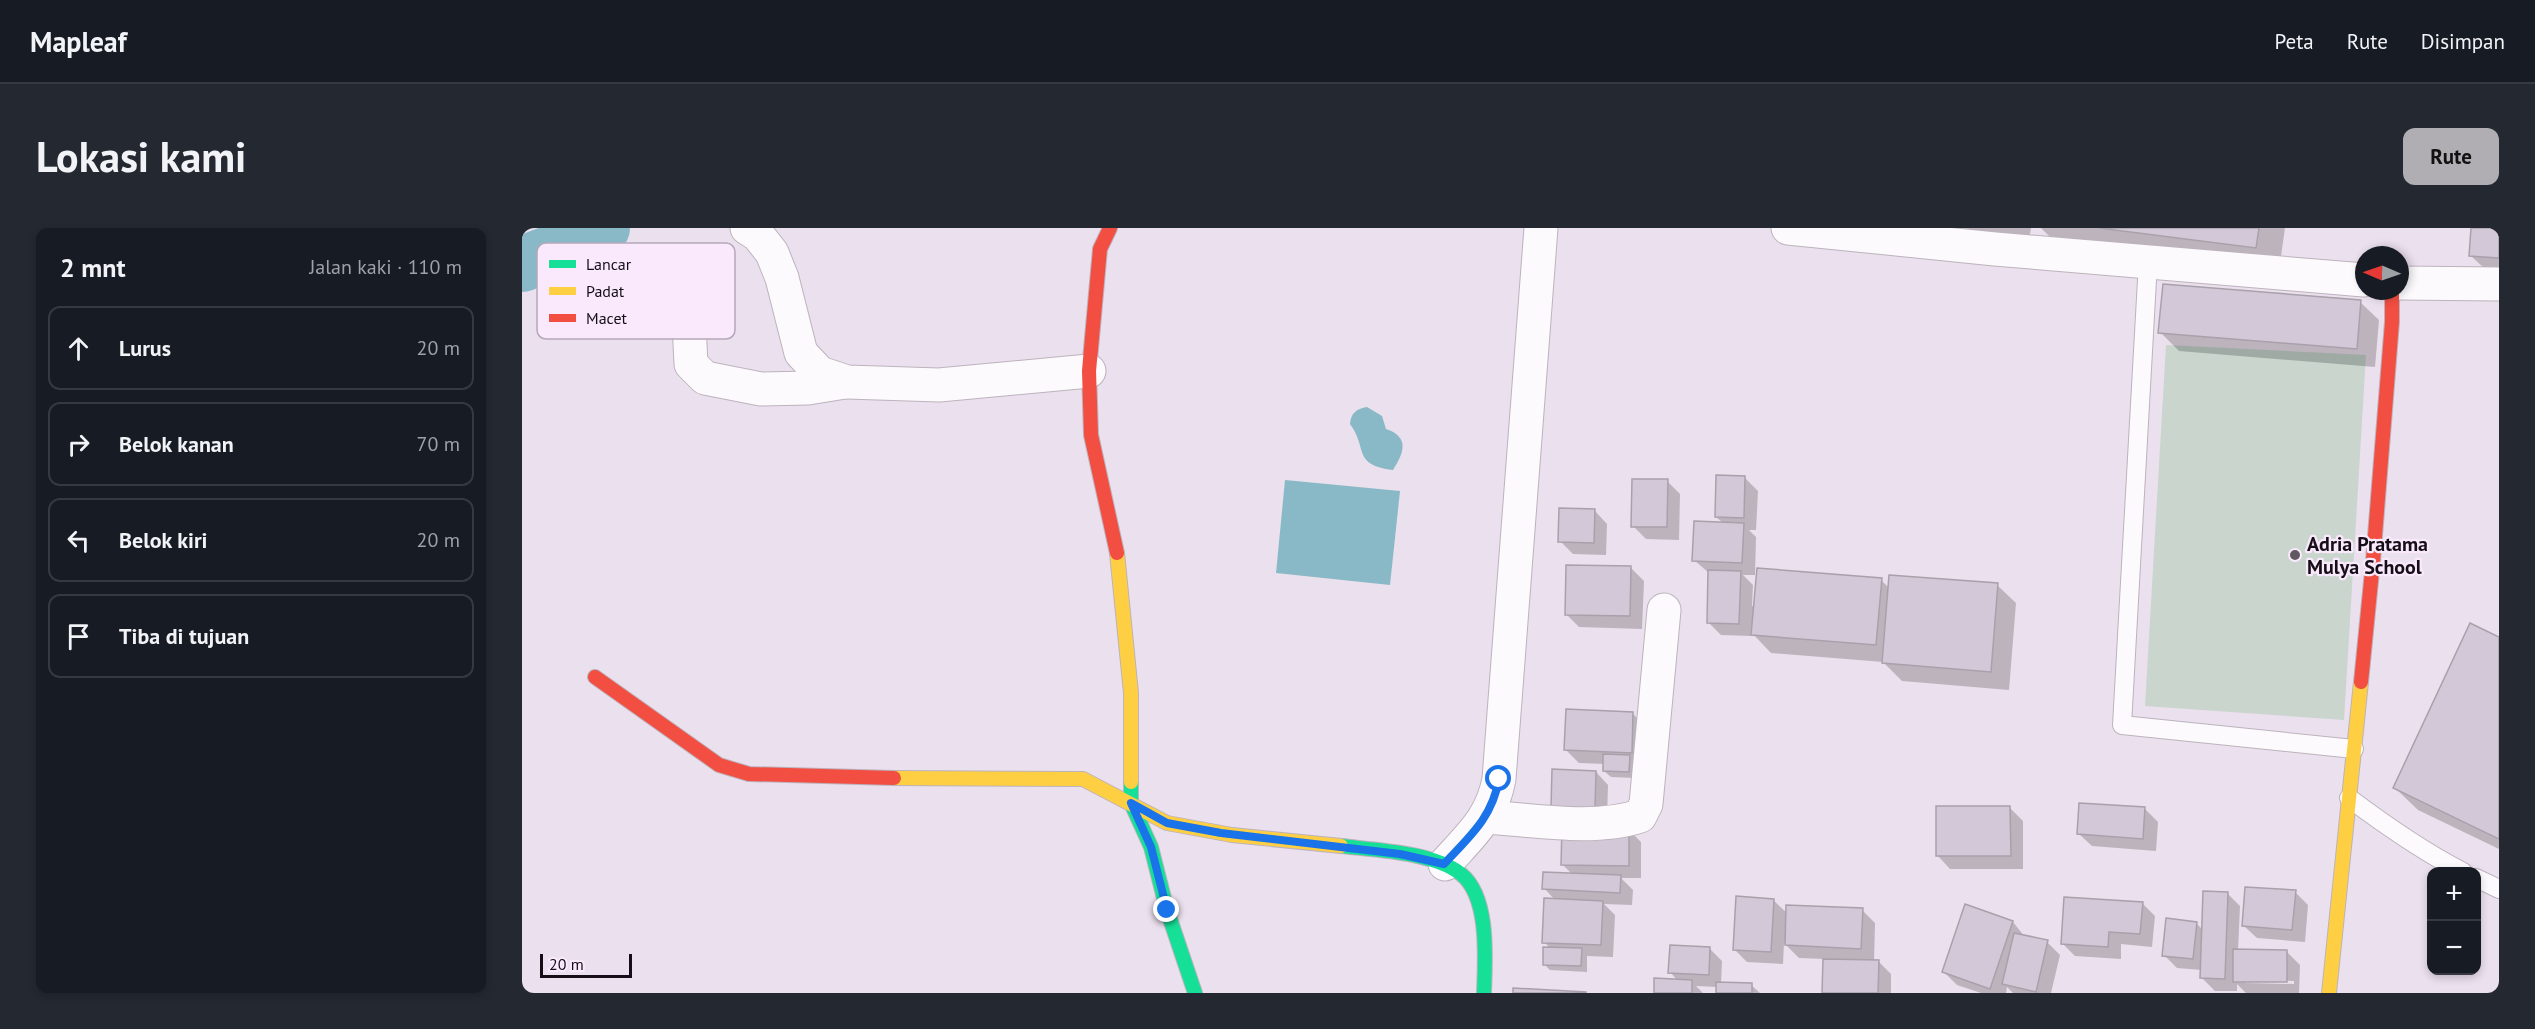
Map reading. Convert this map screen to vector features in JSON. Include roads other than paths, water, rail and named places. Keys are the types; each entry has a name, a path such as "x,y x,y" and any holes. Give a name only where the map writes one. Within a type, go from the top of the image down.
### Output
{"street":[{"path":"747,228 758,235 772,253 782,278 801,353 820,373 847,382"},
{"path":"1110,228 1100,249 1089,371 1091,435 1120,568 1131,693 1131,803 1151,847 1167,910 1195,993"},
{"path":"1444,864 1486,817 1495,799 1499,779 1541,228"},
{"path":"1788,228 2355,279"},
{"path":"2409,283 2499,284"},
{"path":"2329,993 2373,561 2392,300"},
{"path":"690,339 691,364 705,378 760,389 808,388 847,382 939,385 1089,371"},
{"path":"1486,817 1579,823 1626,820 1640,816 1646,804 1664,610"},
{"path":"595,677 719,765 749,774 954,779 1083,778 1099,784 1167,823 1221,833 1400,854 1444,864 1461,873 1472,891 1483,924 1484,993"}],"lane":[{"path":"2148,262 2122,725 2354,749"},
{"path":"2349,798 2382,823 2435,858 2453,867"},
{"path":"2481,880 2499,889"}],"water":[{"path":"1367,407 1382,416 1386,429 1394,432 1402,441 1402,452 1393,470 1380,468 1366,460 1350,424 1355,412"},
{"path":"1285,480 1400,491 1390,585 1276,573"}],"waterway":[{"path":"578,243 602,228"},
{"path":"522,264 537,258"}],"place":[{"name":"Adria Pratama Mulya School","path":"2295,555"}]}
